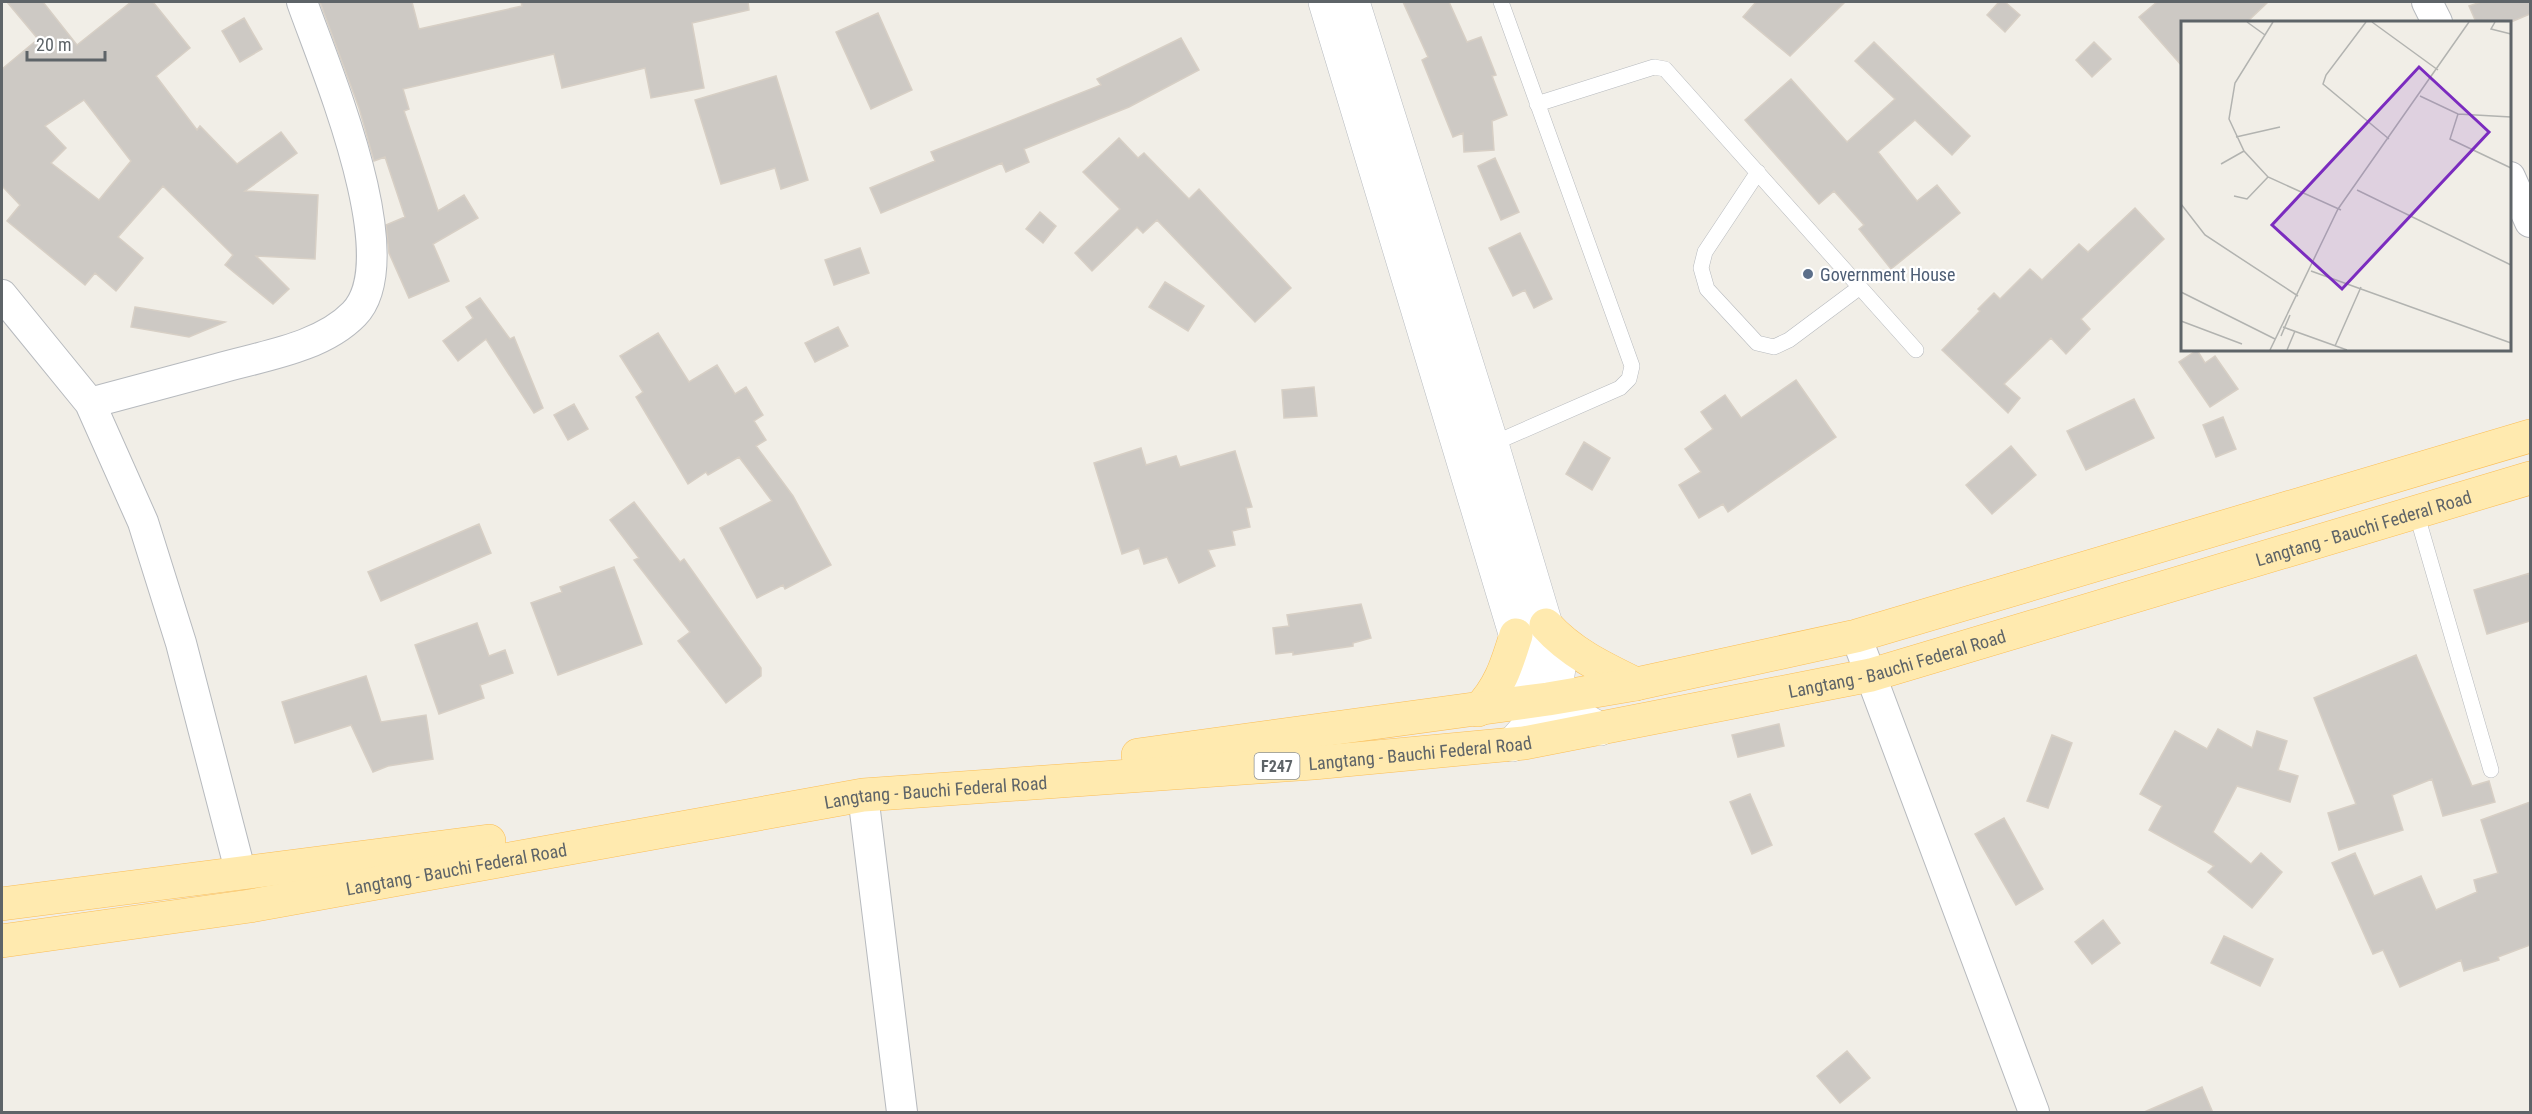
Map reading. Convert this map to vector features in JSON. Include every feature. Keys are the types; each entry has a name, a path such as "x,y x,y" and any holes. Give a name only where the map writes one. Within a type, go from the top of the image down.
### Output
{"main road":[{"name":"Langtang - Bauchi Federal Road","path":"2,904 1478,710 1636,684 1856,636 2530,436"},
{"name":"Langtang - Bauchi Federal Road","path":"2,941 250,906 863,795 1313,763 1512,745 1600,729 1871,675 2530,478"},
{"path":"1478,710 1491,696 1531,630 1636,684"}],"street":[{"path":"90,403 283,351 332,332 356,312 371,280 370,216 354,148 302,2"},
{"path":"1325,2 1531,630 1559,668 1558,681 1548,699 1512,745"},
{"path":"1353,2 1492,444 1531,630"},
{"path":"2427,2 2436,21"},
{"path":"2511,179 2530,222"},
{"path":"2,295 90,403 146,533 181,643 241,874"},
{"path":"1856,636 2034,1113"},
{"path":"1548,699 1600,729"},
{"path":"863,795 902,1113"}],"lane":[{"path":"1492,444 1620,388 1629,379 1632,366 1501,2"},
{"path":"1537,104 1654,67 1665,69 1916,350"},
{"path":"1758,172 1706,252 1701,268 1707,289 1757,343 1774,347 1789,340 1860,287"},
{"path":"2416,512 2491,770"}],"building":[{"path":"7,2 43,2 77,45 131,2 153,2 190,48 156,76 197,130 200,126 237,164 281,132 297,153 245,191 318,195 315,259 256,256 289,289 273,304 225,265 233,255 163,186 118,237 143,258 116,291 95,273 85,285 7,221 20,205 2,186 2,69 38,39","holes":["84,100 131,161 99,200 51,163 66,148 45,126"]},
{"path":"320,2 412,2 419,29 522,6 521,2 748,2 749,10 692,23 704,88 651,98 645,68 562,88 554,54 403,89 409,109 404,111 438,211 464,195 478,218 433,244 449,281 409,298 389,253 386,225 405,217 385,157 374,161 359,108"},
{"path":"1403,2 1449,2 1467,42 1481,37 1496,75 1492,76 1507,115 1492,121 1494,150 1464,152 1463,133 1453,137 1422,60 1428,57"},
{"path":"1756,2 1845,2 1790,56 1743,17"},
{"path":"1999,2 2005,2 2020,15 2005,32 1987,15"},
{"path":"2157,2 2268,2 2248,21 2181,21 2181,65 2139,17"},
{"path":"2481,2 2530,2 2530,14 2511,22 2476,21 2469,6"},
{"path":"878,13 912,90 871,109 836,32"},
{"path":"244,18 262,49 240,62 222,31"},
{"path":"1181,38 1199,70 1129,107 1024,149 1029,162 1006,172 1002,163 881,213 870,188 935,161 931,152 1101,85 1097,79"},
{"path":"1874,42 1970,136 1952,155 1915,120 1878,152 1917,201 1937,185 1960,213 1891,269 1859,229 1864,225 1834,191 1819,204 1745,120 1791,79 1847,142 1895,99 1855,61"},
{"path":"2094,42 2111,59 2092,77 2076,60"},
{"path":"776,76 808,180 781,189 775,168 721,184 695,100"},
{"path":"1119,138 1138,158 1144,153 1189,199 1199,189 1291,288 1255,322 1157,220 1143,233 1137,227 1092,271 1075,253 1120,209 1083,172"},
{"path":"1495,158 1519,212 1501,220 1478,166"},
{"path":"2135,208 2164,239 2081,319 2090,329 2066,354 2051,338 2004,384 2020,398 2008,413 1942,350 1994,293 2000,299 2030,269 2042,280 2079,244 2088,252"},
{"path":"1040,212 1056,226 1043,243 1026,229"},
{"path":"1520,233 1552,299 1534,308 1525,290 1513,296 1489,248"},
{"path":"860,248 869,273 834,285 825,260"},
{"path":"1165,282 1204,306 1188,331 1149,307"},
{"path":"480,298 510,339 514,337 543,408 534,413 486,339 458,361 443,341 473,318 466,307"},
{"path":"135,307 225,322 189,337 131,327"},
{"path":"838,327 848,346 815,362 805,343"},
{"path":"658,333 689,382 717,365 735,394 746,387 763,415 754,421 766,440 756,446 793,496 831,565 785,589 783,585 757,598 720,528 772,501 739,457 708,475 706,472 688,484 636,397 643,392 620,356"},
{"path":"2196,351 2205,363 2215,356 2238,389 2210,407 2179,362"},
{"path":"1796,380 1836,437 1728,512 1723,504 1699,518 1679,485 1701,472 1685,449 1713,429 1701,412 1725,395 1741,418"},
{"path":"1314,387 1317,416 1284,418 1282,390"},
{"path":"2134,399 2154,438 2086,470 2067,431"},
{"path":"574,404 588,429 568,440 554,415"},
{"path":"2223,417 2236,449 2216,457 2203,425"},
{"path":"1584,442 1610,458 1592,490 1566,474"},
{"path":"2011,446 2036,475 1992,514 1966,485"},
{"path":"1141,448 1146,465 1176,456 1180,467 1235,451 1252,507 1246,508 1250,527 1232,531 1235,545 1208,550 1215,566 1179,583 1167,557 1144,564 1139,548 1122,554 1094,463"},
{"path":"634,502 680,562 684,559 761,668 761,676 726,703 678,641 690,632 634,560 639,558 610,520"},
{"path":"479,524 491,553 381,601 368,572"},
{"path":"614,567 642,644 558,675 531,603 562,592 560,587"},
{"path":"2530,573 2530,621 2487,634 2474,590"},
{"path":"1361,604 1371,638 1353,643 1353,646 1293,655 1293,652 1276,654 1273,628 1289,626 1287,615"},
{"path":"477,623 489,656 505,650 513,673 480,685 484,698 439,714 415,645"},
{"path":"2416,655 2472,786 2489,781 2495,802 2443,816 2432,779 2392,795 2403,830 2339,850 2328,813 2356,804 2314,698"},
{"path":"366,676 381,722 426,715 433,759 388,766 373,772 351,725 295,743 282,702"},
{"path":"1779,724 1784,746 1738,757 1732,735"},
{"path":"2218,729 2252,748 2257,731 2287,741 2278,770 2298,776 2290,802 2237,786 2213,832 2251,864 2261,853 2282,872 2252,908 2208,872 2214,866 2149,830 2162,806 2140,794 2175,731 2207,749"},
{"path":"2052,735 2072,743 2048,808 2027,801"},
{"path":"1750,794 1772,845 1752,854 1730,802"},
{"path":"2530,802 2530,945 2498,957 2499,960 2464,971 2461,960 2400,987 2383,950 2373,954 2332,863 2355,853 2374,896 2421,876 2436,910 2477,892 2474,880 2498,873 2481,820"},
{"path":"2004,818 2043,889 2016,905 1975,834"},
{"path":"2103,920 2120,943 2092,964 2075,942"},
{"path":"2224,936 2273,959 2260,986 2211,963"},
{"path":"1847,1051 1870,1078 1840,1103 1817,1076"},
{"path":"2202,1087 2213,1113 2142,1113"}],"place":[{"name":"Government House","path":"1808,274"}]}
